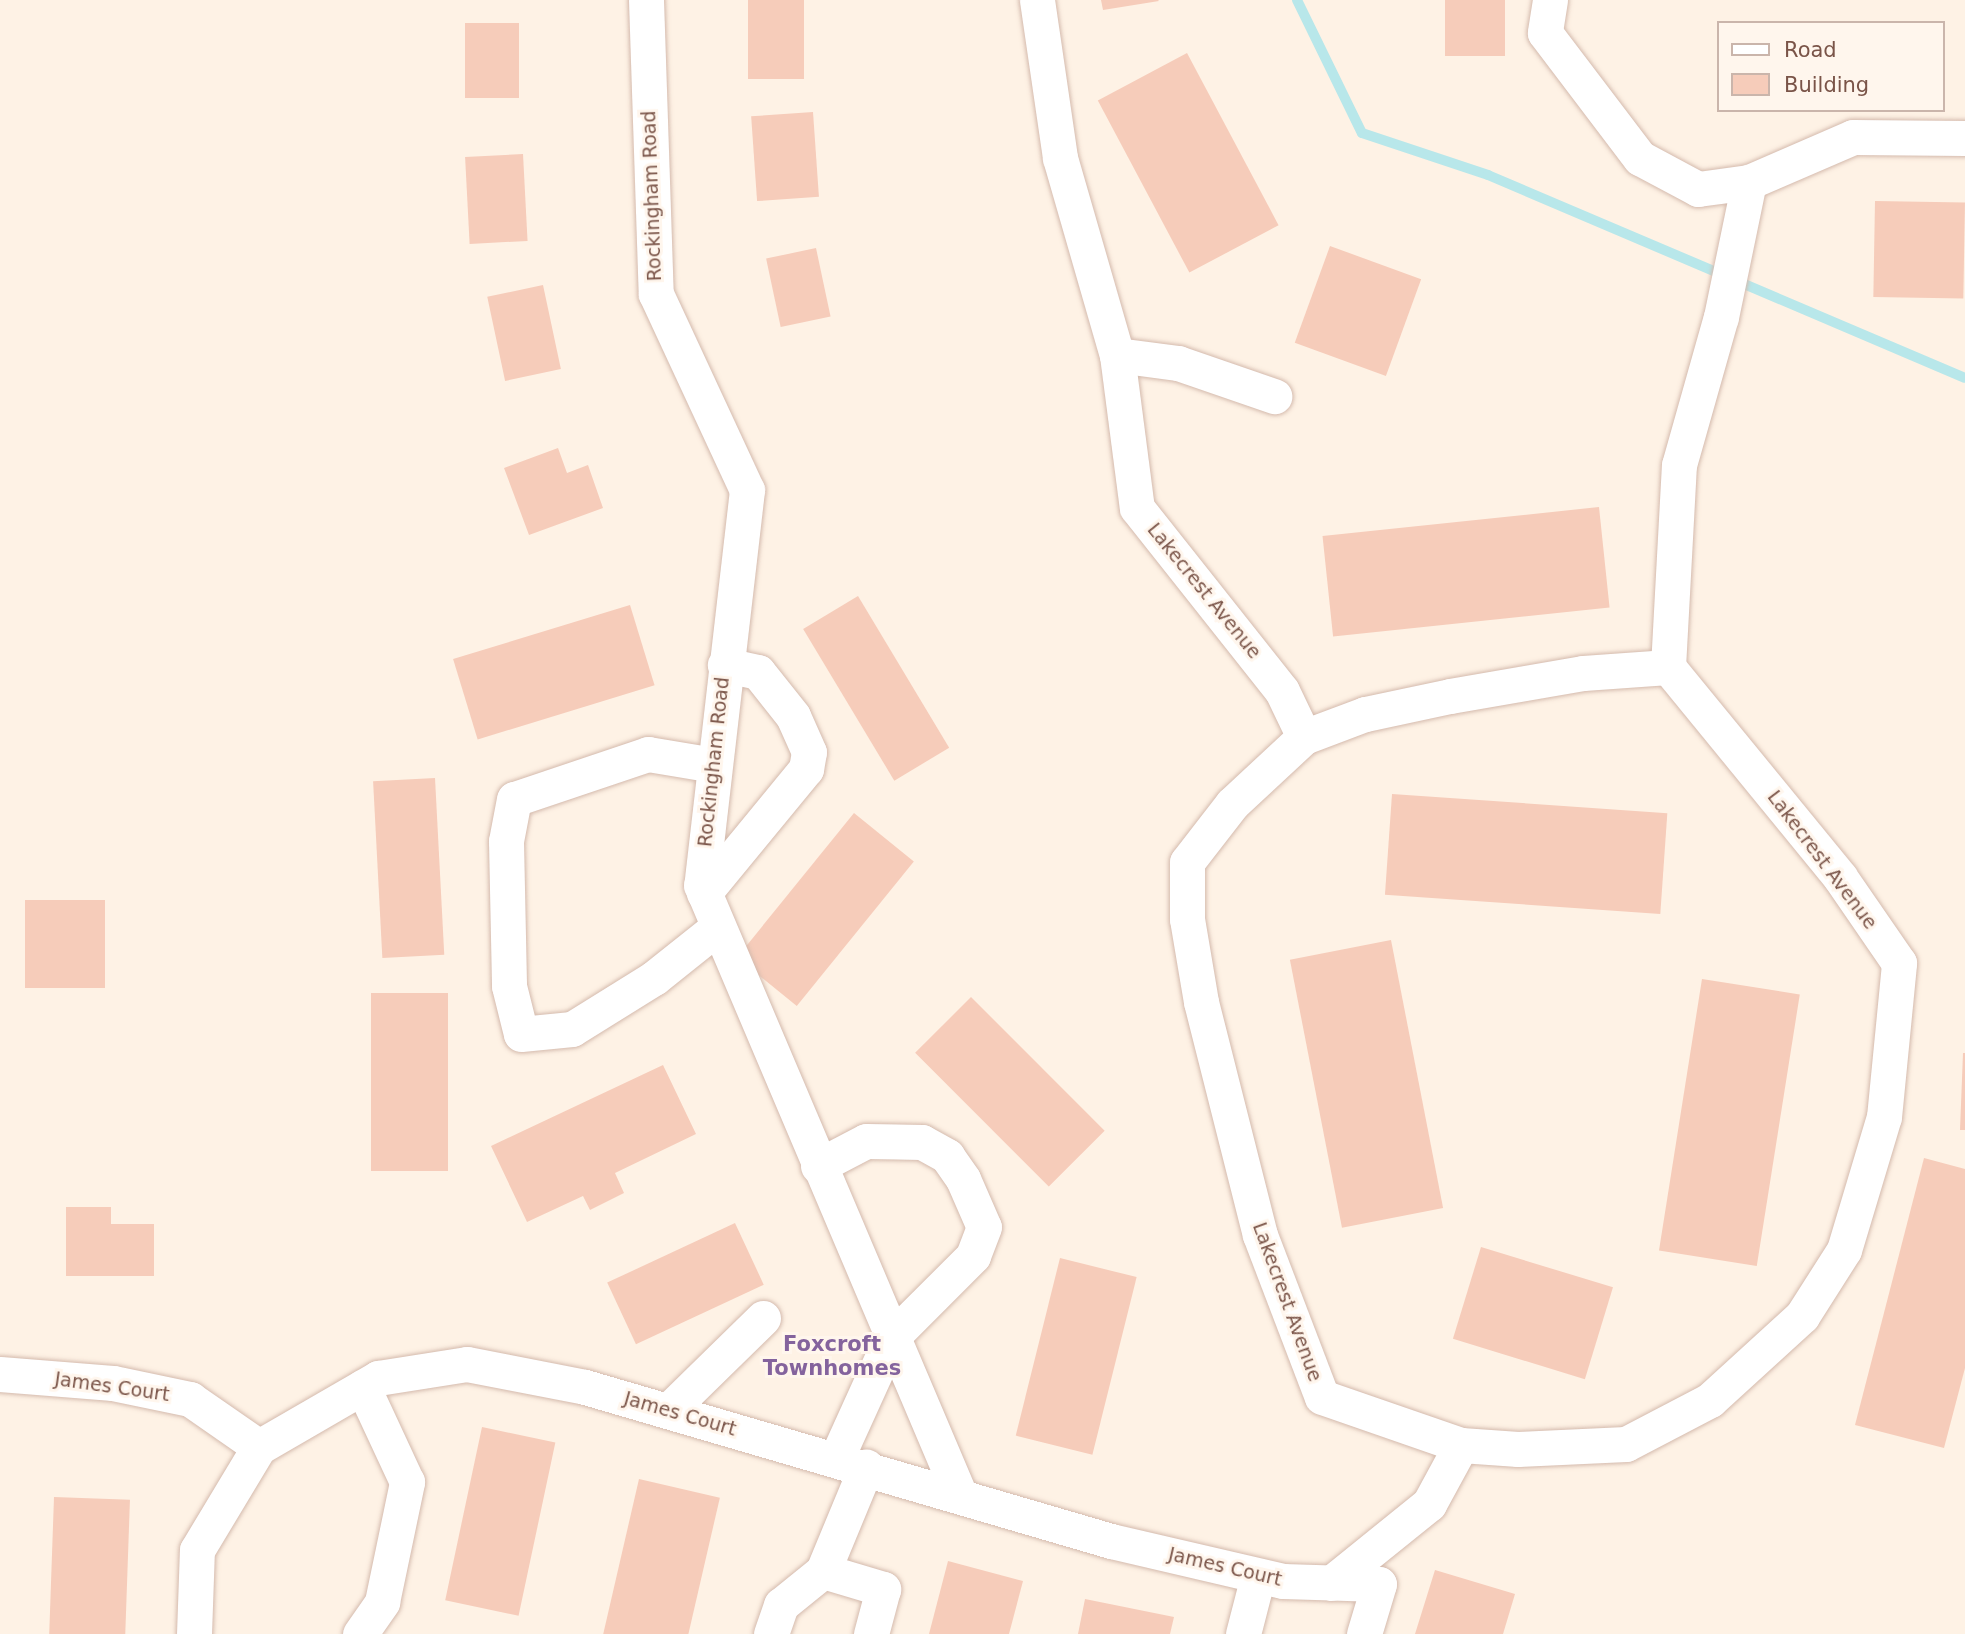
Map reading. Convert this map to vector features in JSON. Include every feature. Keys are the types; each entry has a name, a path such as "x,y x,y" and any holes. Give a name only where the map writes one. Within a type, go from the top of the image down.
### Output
{"street":[{"name":"Rockingham Road","path":"646,0 656,294 747,490 714,765 704,892 958,1493"},
{"name":"Lakecrest Avenue","path":"1037,0 1059,158 1117,355 1137,508 1282,691 1304,737"},
{"path":"1550,0 1545,33 1640,158 1698,189 1749,182 1853,136 1965,138"},
{"path":"1668,667 1679,464 1721,317 1749,182"},
{"path":"1117,355 1178,363 1274,396"},
{"path":"704,892 806,769 809,752 793,716 758,672 725,665"},
{"name":"Lakecrest Avenue","path":"1668,667 1840,877 1899,964 1884,1117 1844,1250 1802,1316 1710,1400 1626,1444 1461,1446 1322,1397 1260,1235 1201,1002 1187,919 1187,862 1233,804 1304,737 1366,714 1450,695 1583,673 1668,667"},
{"path":"714,765 648,754 514,799 506,841 509,986 521,1034 572,1029 654,978 718,926"},
{"path":"771,1634 781,1605 823,1571 851,1463 891,1338 973,1256 984,1239 978,1212 947,1156 922,1142 866,1141 818,1166"},
{"path":"668,1411 763,1318"},
{"name":"James Court","path":"0,1374 113,1383 190,1399 259,1447 378,1378 467,1364 668,1411 958,1493 1111,1541 1258,1576 1331,1583 1379,1584 1364,1634"},
{"path":"360,1634 382,1602 407,1482 363,1387"},
{"path":"1331,1583 1429,1504 1461,1446"},
{"path":"194,1634 197,1550 259,1447"},
{"path":"823,1571 883,1589 871,1634"},
{"path":"1243,1634 1258,1576"}],"building":[{"path":"748,0 804,0 804,79 748,79"},
{"path":"1101,0 1158,0 1159,1 1103,10"},
{"path":"1445,0 1505,0 1505,56 1445,56"},
{"path":"465,23 519,23 519,98 465,98"},
{"path":"1187,53 1279,225 1189,273 1098,100"},
{"path":"813,112 819,197 757,201 751,116"},
{"path":"523,154 528,241 470,244 465,157"},
{"path":"1875,201 1965,203 1963,299 1873,297"},
{"path":"1330,246 1421,279 1386,376 1295,343"},
{"path":"816,248 831,316 781,327 766,259"},
{"path":"543,285 561,369 505,381 487,297"},
{"path":"558,448 567,473 588,465 603,508 529,535 504,468"},
{"path":"1599,507 1610,607 1333,637 1323,536"},
{"path":"858,596 949,748 894,781 803,629"},
{"path":"630,605 655,685 478,739 453,659"},
{"path":"435,778 444,955 382,958 373,781"},
{"path":"1392,794 1667,813 1660,914 1385,895"},
{"path":"854,813 914,861 797,1006 737,958"},
{"path":"25,900 105,900 105,988 25,988"},
{"path":"1391,940 1443,1208 1342,1228 1290,960"},
{"path":"1702,979 1800,994 1757,1266 1659,1251"},
{"path":"371,993 448,993 448,1171 371,1171"},
{"path":"971,997 1105,1131 1049,1187 915,1053"},
{"path":"1963,1053 1965,1130 1960,1130"},
{"path":"663,1065 696,1134 615,1173 624,1193 590,1210 583,1196 527,1222 491,1146"},
{"path":"1924,1158 1965,1169 1965,1368 1944,1448 1855,1425"},
{"path":"66,1207 111,1207 111,1224 154,1224 154,1276 66,1276"},
{"path":"735,1223 764,1285 636,1344 607,1283"},
{"path":"1481,1247 1613,1287 1585,1379 1453,1339"},
{"path":"1060,1258 1137,1277 1092,1455 1016,1436"},
{"path":"482,1427 555,1443 519,1616 445,1600"},
{"path":"639,1479 720,1498 688,1634 603,1634"},
{"path":"54,1497 130,1500 125,1634 49,1634"},
{"path":"948,1561 1023,1581 1009,1634 929,1634"},
{"path":"1435,1570 1515,1594 1503,1634 1415,1634"},
{"path":"1085,1599 1174,1617 1170,1634 1078,1634"}],"waterway":[{"path":"1297,0 1362,133 1488,175 1965,378"}],"district":[{"name":"Foxcroft Townhomes","path":"832,1356"}]}
